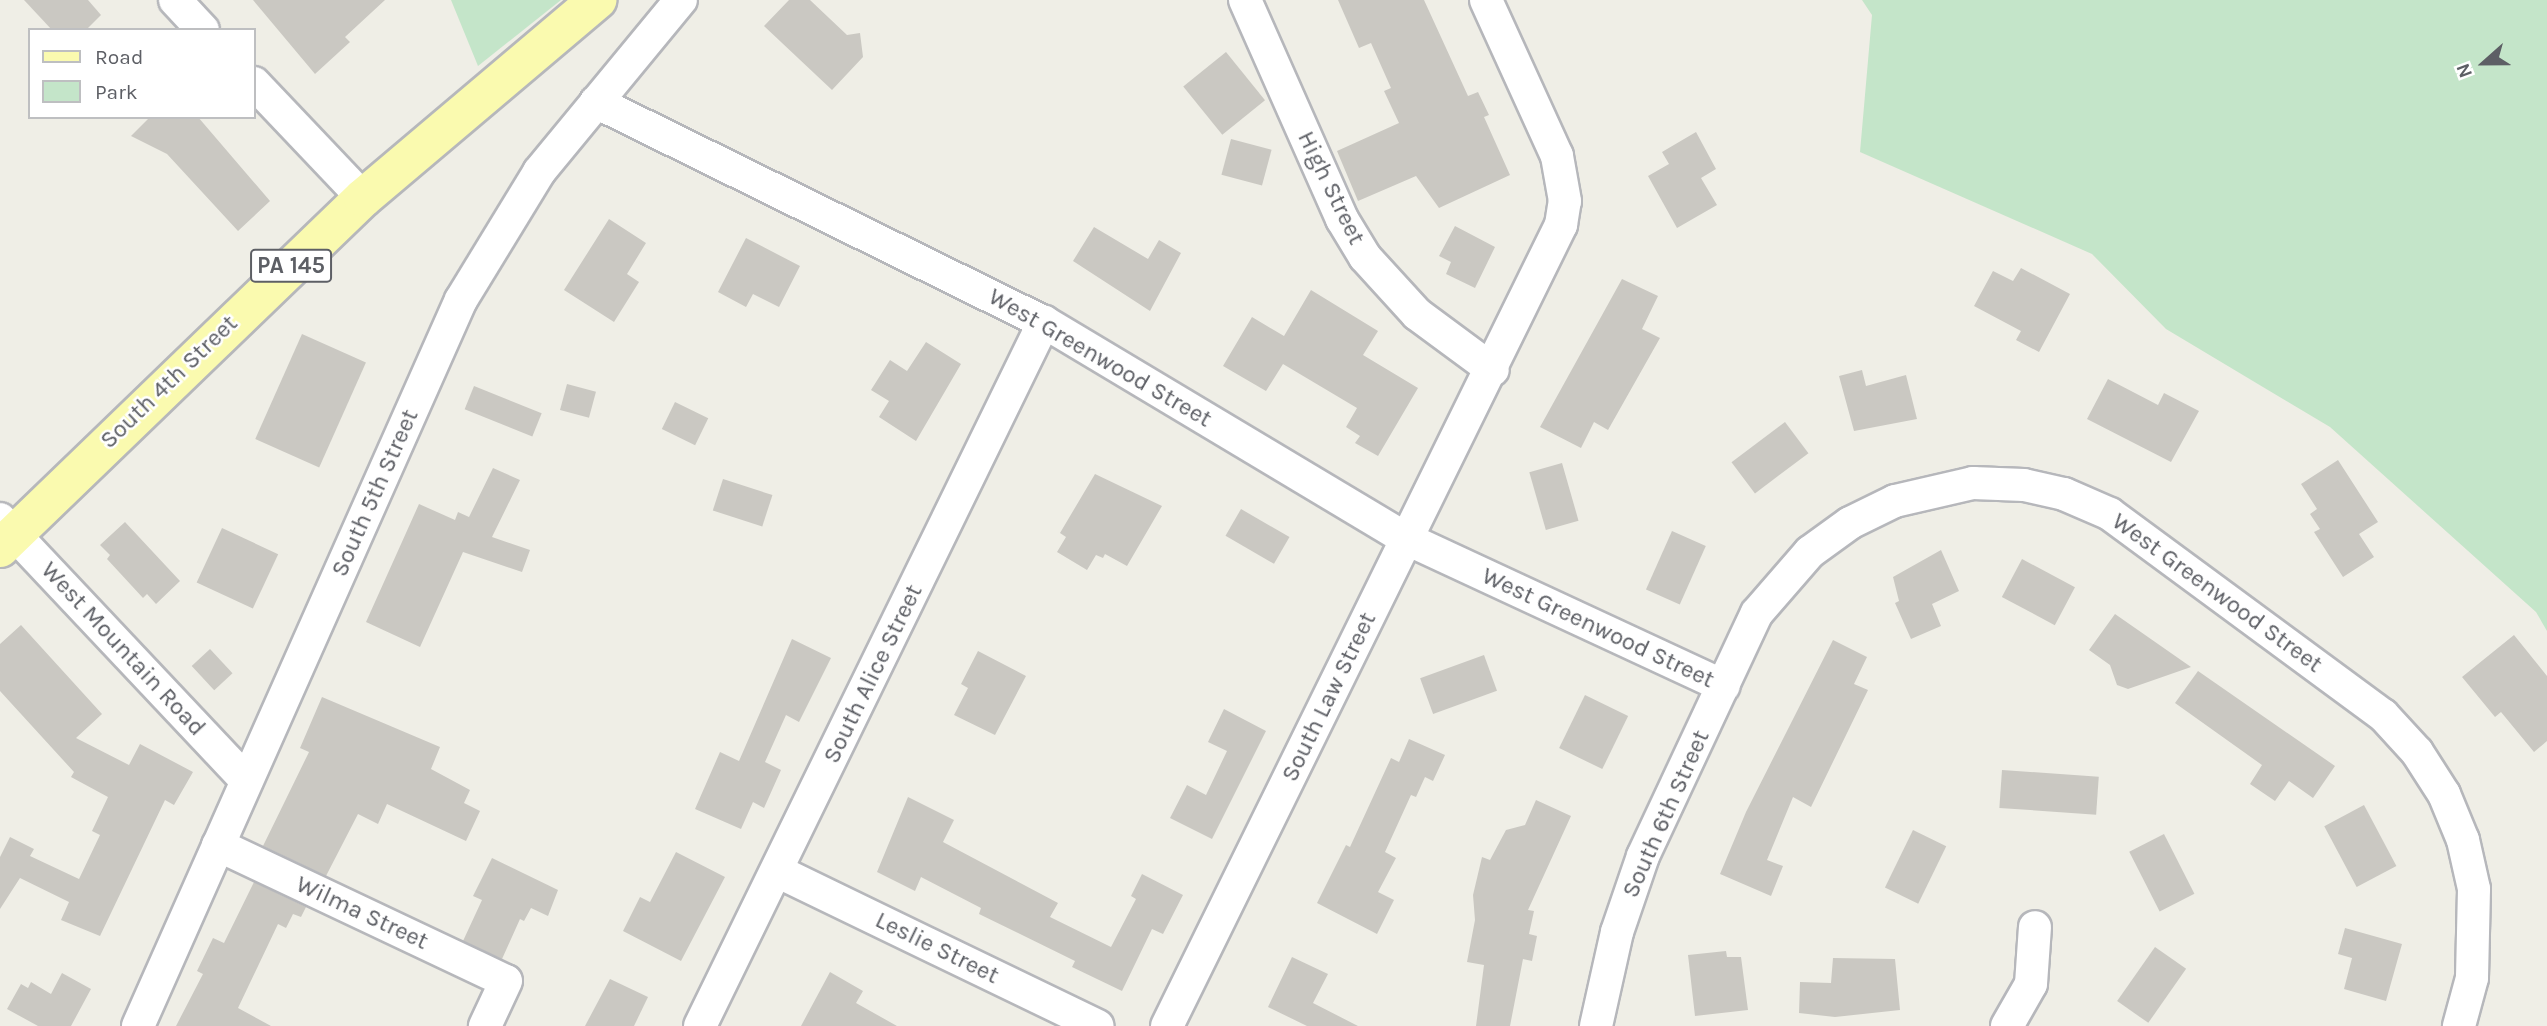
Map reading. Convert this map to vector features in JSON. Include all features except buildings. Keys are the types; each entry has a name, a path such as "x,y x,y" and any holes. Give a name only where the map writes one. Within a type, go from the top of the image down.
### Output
{"main road":[{"name":"South 4th Street","path":"5,534 363,198 597,0"}],"street":[{"path":"175,0 201,28"},
{"name":"South 5th Street","path":"138,1026 461,300 539,172 681,0"},
{"name":"High Street","path":"1245,0 1342,219 1365,257 1417,314 1493,370"},
{"name":"South Law Street","path":"1167,1026 1493,370 1561,225 1565,201 1557,156 1486,0"},
{"path":"256,85 363,198"},
{"name":"West Greenwood Street","path":"596,102 1044,322 1407,539 1724,686 1757,613 1788,574 1850,523 1895,500 1973,483 2024,485 2064,494 2110,514 2383,715 2417,752 2444,794 2458,829 2474,889 2472,978 2459,1026"},
{"name":"South Alice Street","path":"700,1026 1044,322"},
{"name":"West Mountain Road","path":"5,534 246,780"},
{"name":"South 6th Street","path":"1596,1026 1617,932 1643,856 1724,686"},
{"name":"Wilma Street","path":"218,845 506,981 485,1026"},
{"name":"Leslie Street","path":"777,871 1097,1026"},
{"path":"2007,1026 2031,984 2035,928"}],"green space":[{"path":"451,0 561,0 478,66"},
{"path":"1862,0 2547,0 2547,631 2536,612 2330,427 2166,329 2092,254 1860,152 1872,15"}]}
